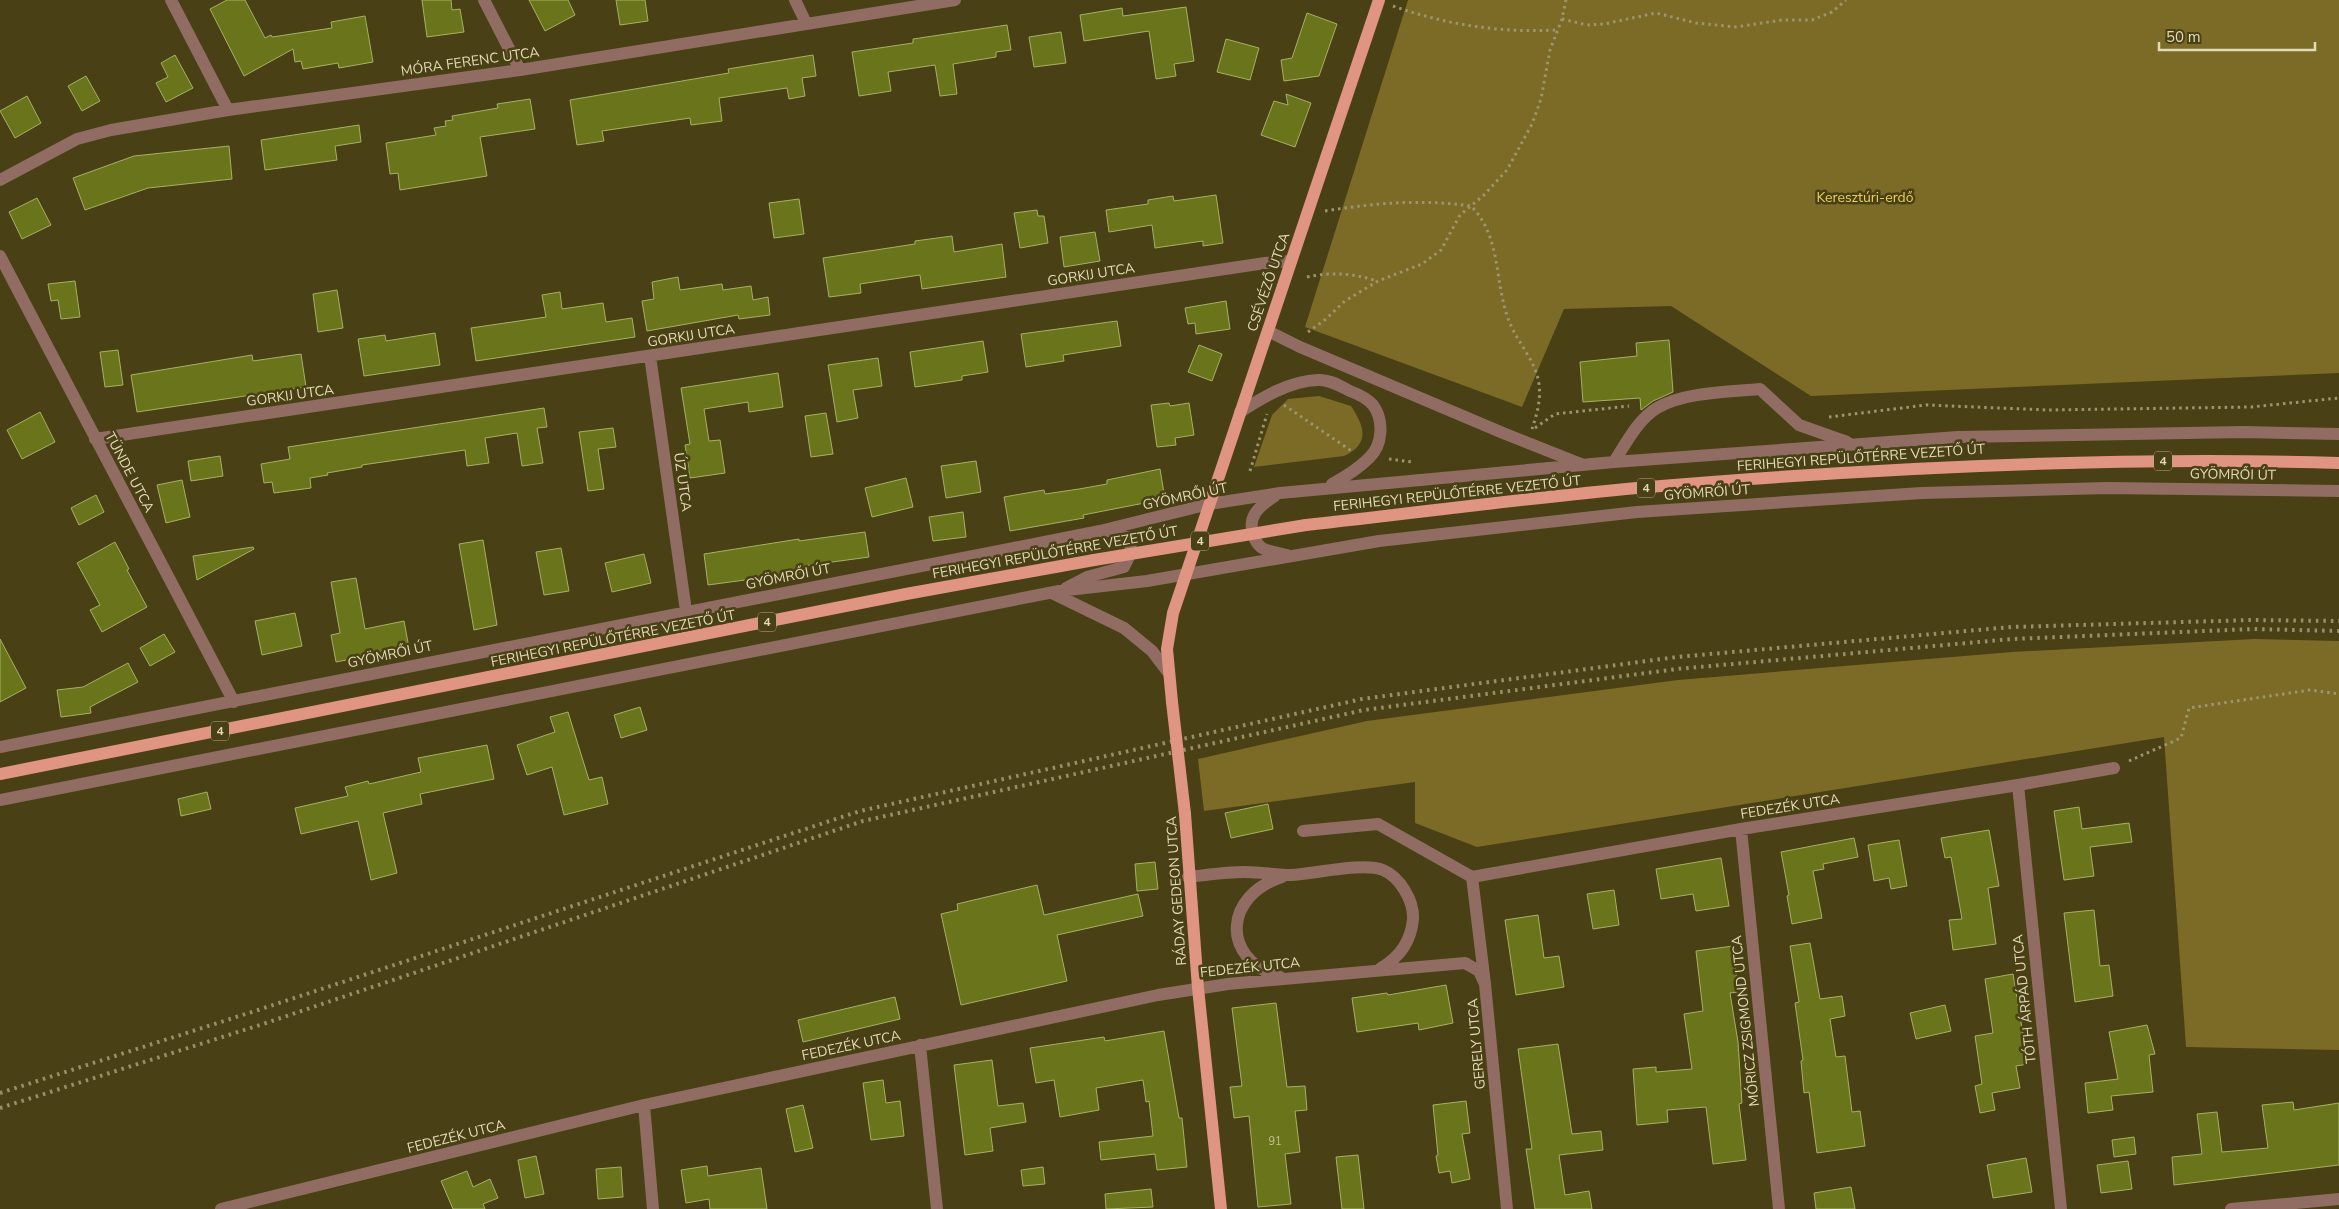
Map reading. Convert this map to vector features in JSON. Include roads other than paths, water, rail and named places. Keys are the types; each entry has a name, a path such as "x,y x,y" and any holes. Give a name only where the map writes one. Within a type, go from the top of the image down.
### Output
{"main road":[{"name":"CSÉVÉZŐ UTCA","path":"1185,574 1378,0"},
{"name":"FERIHEGYI REPÜLŐTÉRRE VEZETŐ ÚT","path":"0,774 896,596 1094,560 1306,525 1634,488 1899,469 1987,464 2211,460 2339,464"},
{"name":"RÁDAY GEDEON UTCA","path":"1185,574 1170,626 1168,672 1185,814 1188,877 1198,988 1221,1209"}],"street":[{"path":"171,0 228,110"},
{"path":"484,0 520,70"},
{"path":"795,0 806,22"},
{"name":"MÓRA FERENC UTCA","path":"0,180 77,139 111,130 228,110 520,70 806,22 955,0"},
{"name":"TÜNDE UTCA","path":"0,256 234,702"},
{"name":"GORKIJ UTCA","path":"95,439 1266,263 1291,261"},
{"name":"GYÖMRŐI ÚT","path":"1268,331 1503,433 1586,466"},
{"name":"ÚZ UTCA","path":"650,356 686,611"},
{"path":"1240,412 1284,388 1317,380 1326,380 1364,397 1372,404 1380,422 1380,435 1377,446 1371,457 1350,474 1327,487"},
{"path":"1614,462 1637,428 1656,408 1682,398 1760,389 1799,425 1852,444"},
{"name":"GYÖMRŐI ÚT","path":"0,748 686,611 1100,531 1209,504 1280,493 1327,487 1586,466 1614,462 1958,437 2243,432 2339,434"},
{"name":"GYÖMRŐI ÚT","path":"0,800 1056,592 1147,581 1379,541 1637,512 1922,494 2106,488 2339,491"},
{"path":"1280,493 1261,506 1253,516 1250,528 1256,542 1263,549 1292,556"},
{"path":"1056,592 1087,577 1124,567 1132,553 1129,539 1120,530 1100,531"},
{"path":"1056,592 1130,632 1152,651 1168,672"},
{"name":"FEDEZÉK UTCA","path":"1472,877 1741,829 2114,768"},
{"name":"TÓTH ÁRPÁD UTCA","path":"2018,785 2061,1209"},
{"path":"1303,831 1378,824 1472,877"},
{"name":"MÓRICZ ZSIGMOND UTCA","path":"1741,829 1779,1209"},
{"path":"1188,877 1247,872 1290,875 1364,868 1382,870 1396,879 1405,892 1414,912 1412,930 1404,949 1395,959 1379,969"},
{"path":"1285,978 1257,966 1246,957 1238,942 1236,926 1241,908 1252,894 1269,882 1290,875"},
{"name":"GERELY UTCA","path":"1472,877 1485,984 1507,1209"},
{"name":"FEDEZÉK UTCA","path":"221,1209 251,1205 644,1106 920,1045 1198,988 1379,969 1465,963 1479,971 1485,984"},
{"path":"920,1045 937,1209"},
{"path":"644,1106 652,1209"},
{"path":"2230,1209 2339,1199"}],"railway":[{"path":"0,1093 258,1010 860,811 1362,699 1677,657 2011,627 2252,620 2339,621"},
{"path":"0,1108 263,1024 863,821 1364,710 1677,669 2012,639 2253,629 2339,631"}],"park label":[{"name":"Keresztúri-erdő","path":"1865,197"}]}
